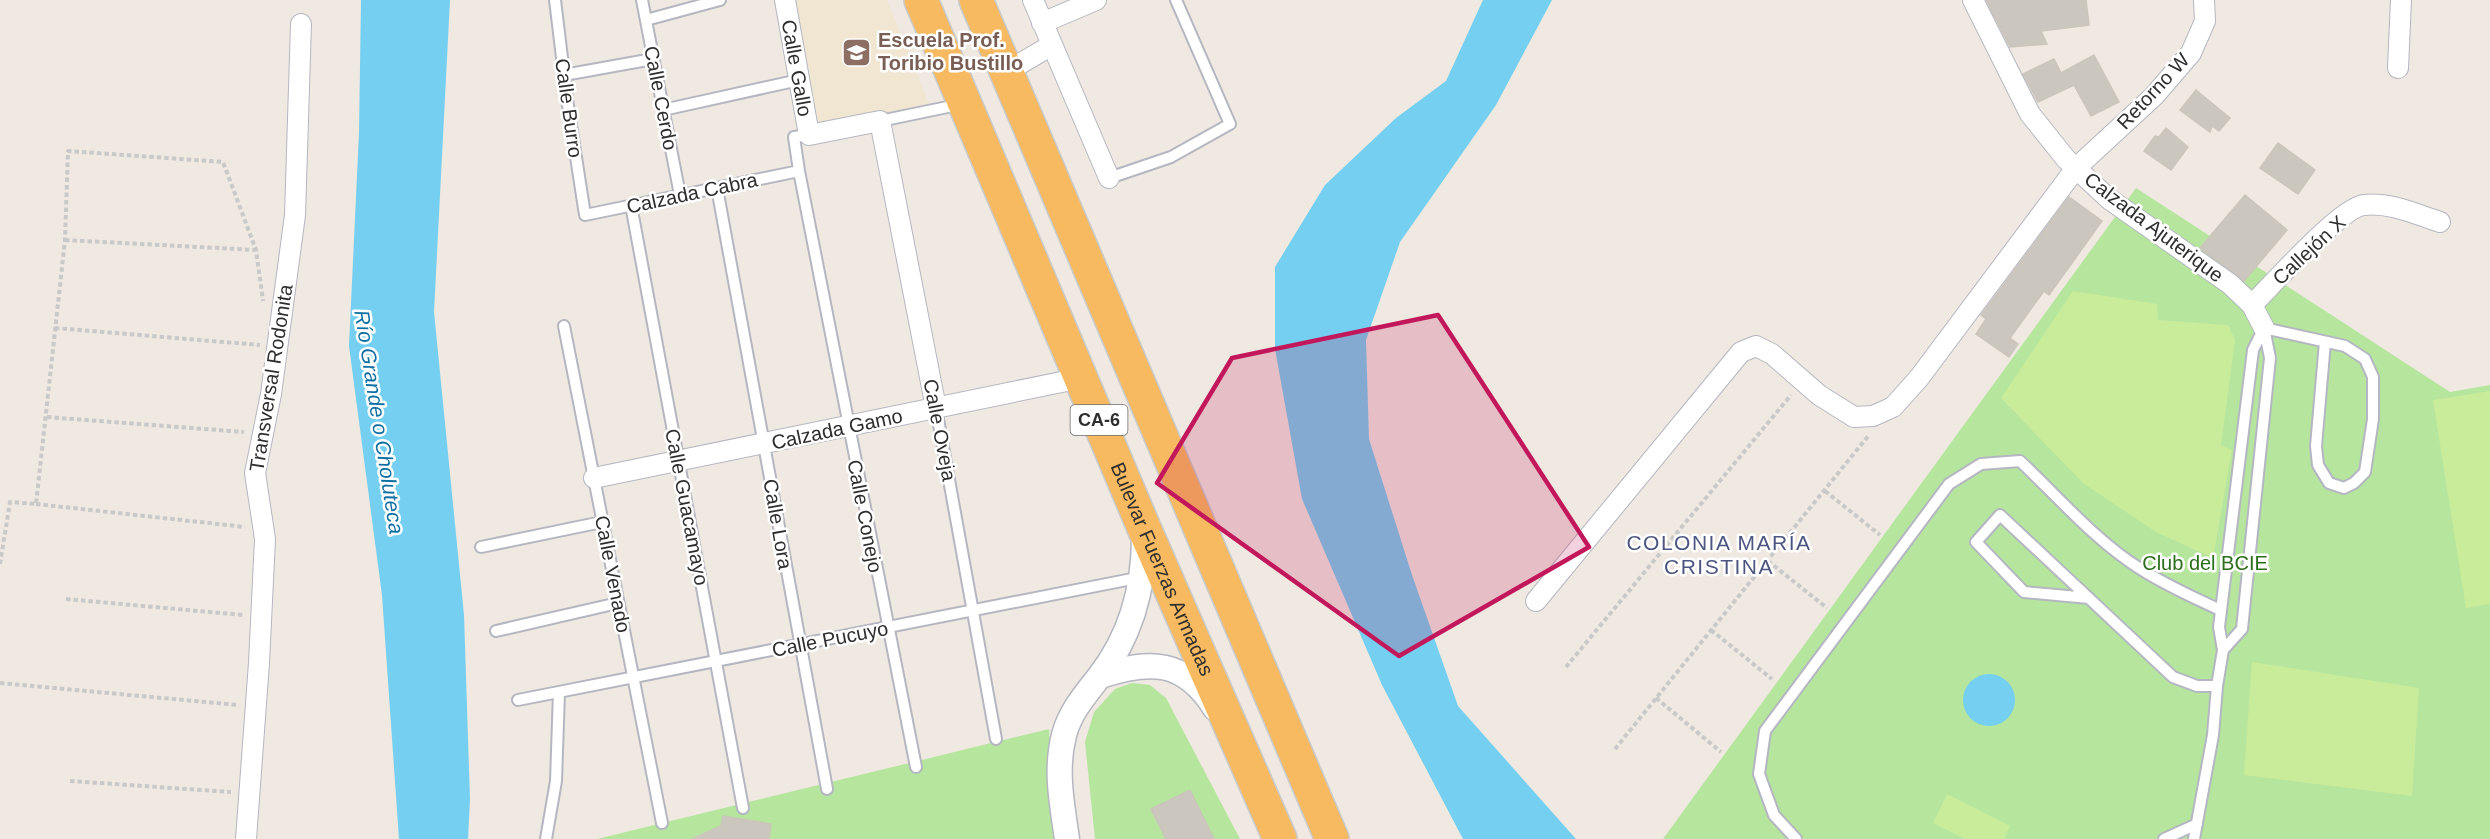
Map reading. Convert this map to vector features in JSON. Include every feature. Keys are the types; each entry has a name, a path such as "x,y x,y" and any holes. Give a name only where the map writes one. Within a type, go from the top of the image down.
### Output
{"highway":[{"name":"Bulevar Fuerzas Armadas","path":"921,0 1144,528 1280,839"},
{"name":"CA-6","path":"976,0 1332,839"}],"street":[{"name":"Calle Gallo","path":"785,0 809,135"},
{"path":"1032,0 1109,178"},
{"path":"1042,23 1096,0"},
{"name":"Calzada Ajuterique","path":"1973,0 2030,114 2076,168 2109,199 2230,284 2252,305 2264,328"},
{"name":"Retorno W","path":"1893,406 1918,378 2076,168 2154,96 2191,53 2205,21 2204,0"},
{"path":"2398,68 2401,0"},
{"name":"Transversal Rodonita","path":"246,839 265,539 255,473 271,394 295,215 301,24"},
{"path":"1006,72 1052,45"},
{"path":"809,135 880,122"},
{"name":"Calle Oveja","path":"880,122 936,408"},
{"name":"Callejón X","path":"2252,305 2336,221 2361,205 2385,204 2440,222"},
{"path":"1536,601 1741,352 1756,346 1772,354 1819,395 1854,417 1873,416 1893,406"},
{"name":"Calzada Gamo","path":"594,478 1081,378"},
{"path":"1067,839 1058,768 1064,733 1079,700 1100,676 1122,643 1137,607 1143,577 1144,528"},
{"path":"1100,676 1129,667 1153,664 1175,671 1194,683 1209,699 1237,743"}],"lane":[{"name":"Calle Burro","path":"555,0 585,215"},
{"name":"Calle Cerdo","path":"642,0 680,195"},
{"path":"645,20 720,0"},
{"path":"1109,178 1171,157 1230,124 1176,0"},
{"path":"564,75 653,59"},
{"path":"663,110 799,80"},
{"path":"880,122 965,103"},
{"name":"Calle Conejo","path":"809,135 794,137 799,171 916,767"},
{"name":"Calzada Cabra","path":"585,215 799,171"},
{"name":"Calle Lora","path":"717,188 827,789"},
{"name":"Calle Guacamayo","path":"631,205 743,808"},
{"name":"Calle Venado","path":"564,326 662,823"},
{"path":"2264,328 2345,346 2365,359 2373,377 2373,420 2365,471 2354,483 2344,488 2329,483 2318,465 2316,446 2325,342"},
{"path":"2194,839 2213,735 2223,650 2218,627 2253,350 2264,328"},
{"path":"2223,650 2242,629 2270,358 2264,328"},
{"name":"Calle Oveja","path":"936,408 996,739"},
{"path":"1796,839 1774,815 1759,774 1765,731 1949,484 1982,464 2020,461 2098,535 2138,567 2183,593 2220,610"},
{"path":"2089,598 2024,592 1976,542 2000,515 2174,677 2197,686 2217,686"},
{"path":"481,547 602,522"},
{"name":"Calle Pucuyo","path":"518,700 1143,577"},
{"path":"496,631 618,603"},
{"path":"546,839 556,781 559,692"},
{"path":"2164,839 2197,824"}],"path":[{"path":"36,504 65,240 68,151 223,162 256,250 263,303"},
{"path":"65,240 256,250"},
{"path":"55,328 278,346"},
{"path":"1566,667 1803,381"},
{"path":"1615,749 1893,406"},
{"path":"47,417 263,433"},
{"path":"1825,490 1880,535"},
{"path":"0,564 10,502 263,529"},
{"path":"1768,561 1827,608"},
{"path":"66,599 261,617"},
{"path":"1711,630 1772,679"},
{"path":"0,683 256,707"},
{"path":"1656,698 1721,752"},
{"path":"70,781 249,793"}],"highlighted area":[{"path":"1438,315 1589,547 1399,656 1157,483 1232,358"}],"shaded area":[{"name":"Escuela Prof. Toribio Bustillo","path":"795,0 887,0 929,104 819,127"}],"green space":[{"name":"Club del BCIE","path":"2136,188 2450,392 2490,385 2490,839 1663,839"},
{"path":"2073,291 2157,304 2158,320 2228,325 2235,340 2221,445 2232,450 2213,558 2156,532 2083,483 2001,398"},
{"path":"2490,391 2490,604 2466,608 2433,400"},
{"path":"2252,662 2419,688 2412,796 2244,775"},
{"path":"1132,683 1150,685 1166,698 1240,839 1095,839 1085,742 1094,712 1115,689"},
{"path":"1049,729 1056,839 597,839"},
{"path":"1947,794 2010,826 2004,839 1965,839 1933,823"}],"water":[{"name":"Río Grande o Choluteca","path":"361,0 450,0 434,312 464,615 470,799 468,839 399,839 382,595 349,346 359,133"},
{"path":"1483,0 1552,0 1496,105 1400,242 1366,340 1369,439 1412,575 1458,706 1576,839 1463,839 1382,685 1302,499 1275,349 1275,267 1325,185 1396,118 1446,81"},
{"path":"1989,674 1999,676 2007,682 2013,690 2015,700 2013,710 2007,718 1999,724 1989,726 1979,724 1971,718 1965,710 1963,700 1965,690 1971,682 1979,676"}],"building":[{"path":"1986,0 2086,0 2089,25 2041,31 2047,44 2010,47"},
{"path":"2094,55 2119,102 2091,116 2074,85 2038,102 2023,74 2054,59 2061,73"},
{"path":"2196,90 2230,118 2219,131 2212,126 2210,132 2180,110"},
{"path":"2166,128 2188,147 2171,170 2144,151 2155,136 2159,137"},
{"path":"2278,143 2315,170 2298,194 2260,168"},
{"path":"2245,195 2287,230 2244,281 2200,248"},
{"path":"2069,197 2102,221 2049,295 2044,291 2010,338 2018,344 2009,357 1976,334 1986,319 1981,315"},
{"path":"1190,790 1214,839 1166,839 1151,809"},
{"path":"723,816 771,824 769,839 692,839 721,826"}],"place":[{"name":"Escuela Prof. Toribio Bustillo","path":"857,52"}],"district":[{"name":"COLONIA MARÍA CRISTINA","path":"1719,555"}]}
